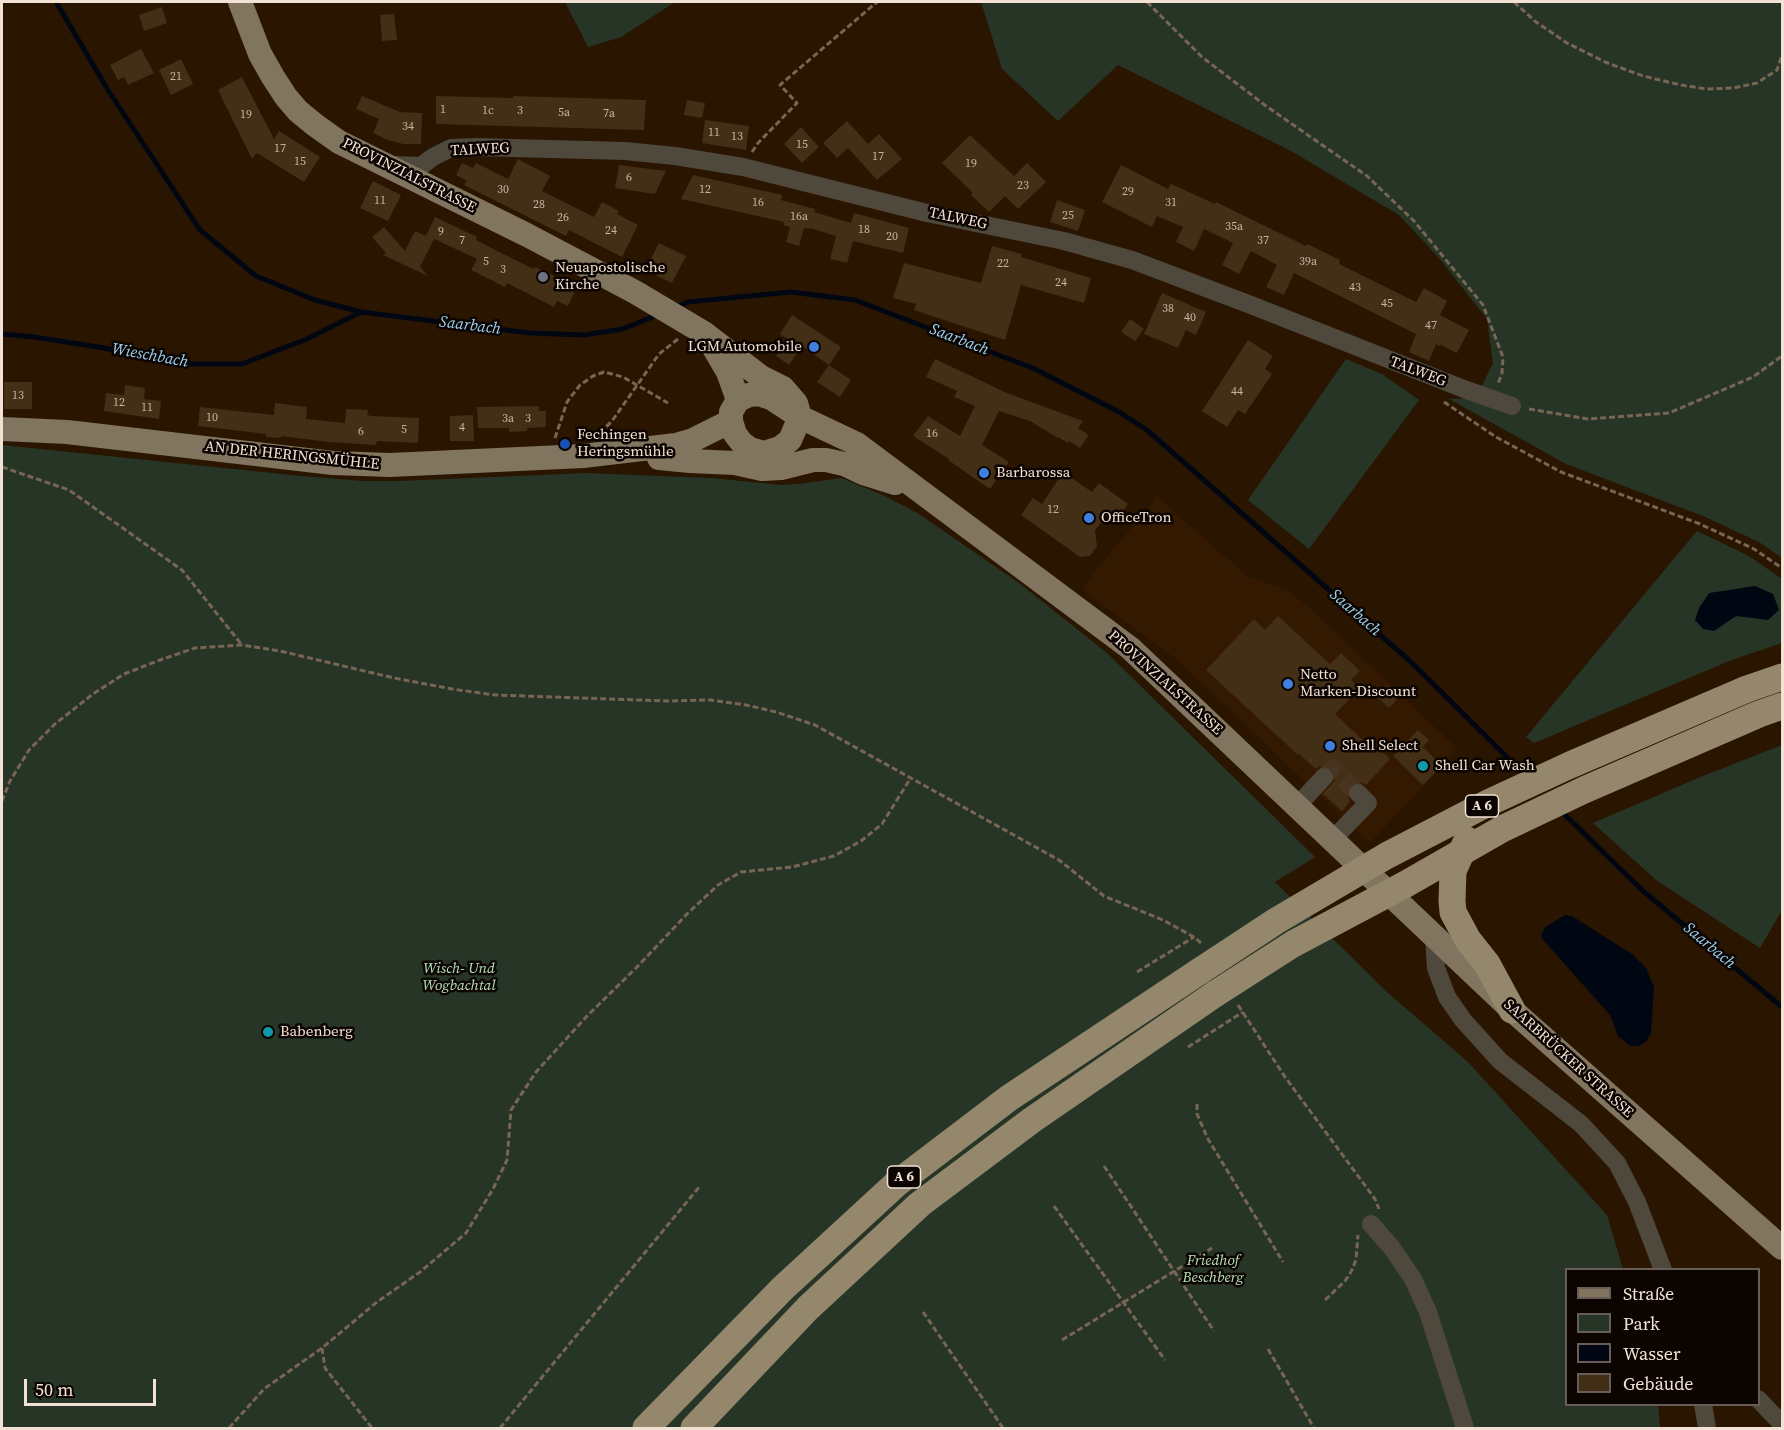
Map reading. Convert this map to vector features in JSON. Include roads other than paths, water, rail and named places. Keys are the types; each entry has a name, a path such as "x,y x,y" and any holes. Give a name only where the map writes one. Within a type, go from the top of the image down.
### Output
{"highway":[{"name":"A 6","path":"1375,873 1488,803 1747,689 1782,677"},
{"path":"1495,815 1574,771 1750,696 1782,685"},
{"name":"A 6","path":"646,1428 783,1288 896,1184 1009,1098 1276,921 1458,836 1495,815 1580,784 1782,699"},
{"name":"A 6","path":"694,1428 808,1308 920,1204 1032,1120 1226,998 1293,945 1502,829 1584,790 1782,706"},
{"path":"1375,873 1413,848 1458,836 1453,871 1454,912 1468,940 1487,964 1512,1010"}],"main road":[{"name":"PROVINZIALSTRASSE","path":"240,2 260,54 286,98 298,111 339,142 527,235 635,292 692,334"},
{"path":"692,334 783,388 796,403 800,417 790,440 780,448 764,453 750,449 742,443 735,434 728,372 714,351 692,334"},
{"path":"734,410 748,394 759,394 771,398 800,417"},
{"name":"AN DER HERINGSMÜHLE","path":"2,429 78,433 341,463 390,465 583,456 676,445 693,440 734,410"},
{"name":"PROVINZIALSTRASSE","path":"800,417 857,444 1130,648 1332,840 1375,873"},
{"name":"PROVINZIALSTRASSE","path":"790,440 823,447 847,456 867,465 895,483 929,498"},
{"name":"AN DER HERINGSMÜHLE","path":"583,456 627,459 659,458 695,454 742,443"},
{"name":"AN DER HERINGSMÜHLE","path":"659,458 735,463 762,469 781,468 813,460 826,460 844,464 863,473 895,483"},
{"name":"SAARBRÜCKER STRASSE","path":"1375,873 1434,937 1512,1010 1782,1248"}],"street":[{"name":"TALWEG","path":"385,165 421,166 451,148 476,147 625,151 744,167 927,213 1064,241 1132,260 1512,406"},
{"path":"1297,806 1324,777"},
{"path":"1332,840 1368,802 1358,793"},
{"path":"1434,937 1436,968 1447,997 1463,1020 1500,1061 1581,1124 1617,1163 1637,1202 1663,1268"},
{"path":"1375,1217 1413,1279 1428,1312 1465,1428"},
{"path":"1760,1401 1782,1424"},
{"path":"1703,1406 1707,1428"}],"water":[{"path":"1755,586 1773,594 1779,610 1768,620 1736,616 1714,631 1703,629 1695,620 1699,608 1709,593"},
{"path":"1565,915 1572,916 1632,954 1646,968 1654,987 1651,1033 1646,1042 1639,1046 1630,1046 1618,1036 1610,1015 1544,941 1541,936 1545,927"}],"waterway":[{"name":"Saarbach","path":"56,2 108,90 200,230 256,276 315,300 361,312 530,333 584,335 623,329 657,315"},
{"name":"Saarbach","path":"674,308 688,302 791,292 855,300 1035,369 1119,412 1147,430 1411,662 1526,776"},
{"name":"Wieschbach","path":"2,334 104,348 186,364 242,364 307,339 361,312"},
{"name":"Saarbach","path":"1560,810 1643,891 1782,1007"}],"tunnel":[{"path":"1324,777 1332,769 1358,793"}],"place":[{"name":"Neuapostolische Kirche","path":"543,277"},
{"name":"LGM Automobile","path":"814,347"},
{"name":"Fechingen Heringsmühle","path":"565,444"},
{"name":"Barbarossa","path":"984,473"},
{"name":"OfficeTron","path":"1089,518"},
{"name":"Netto Marken-Discount","path":"1288,684"},
{"name":"Shell Select","path":"1330,746"},
{"name":"Shell Car Wash","path":"1423,766"},
{"name":"Babenberg","path":"268,1032"}],"park label":[{"name":"Wisch- Und Wogbachtal","path":"459,978"},
{"name":"Friedhof Beschberg","path":"1213,1270"}]}
